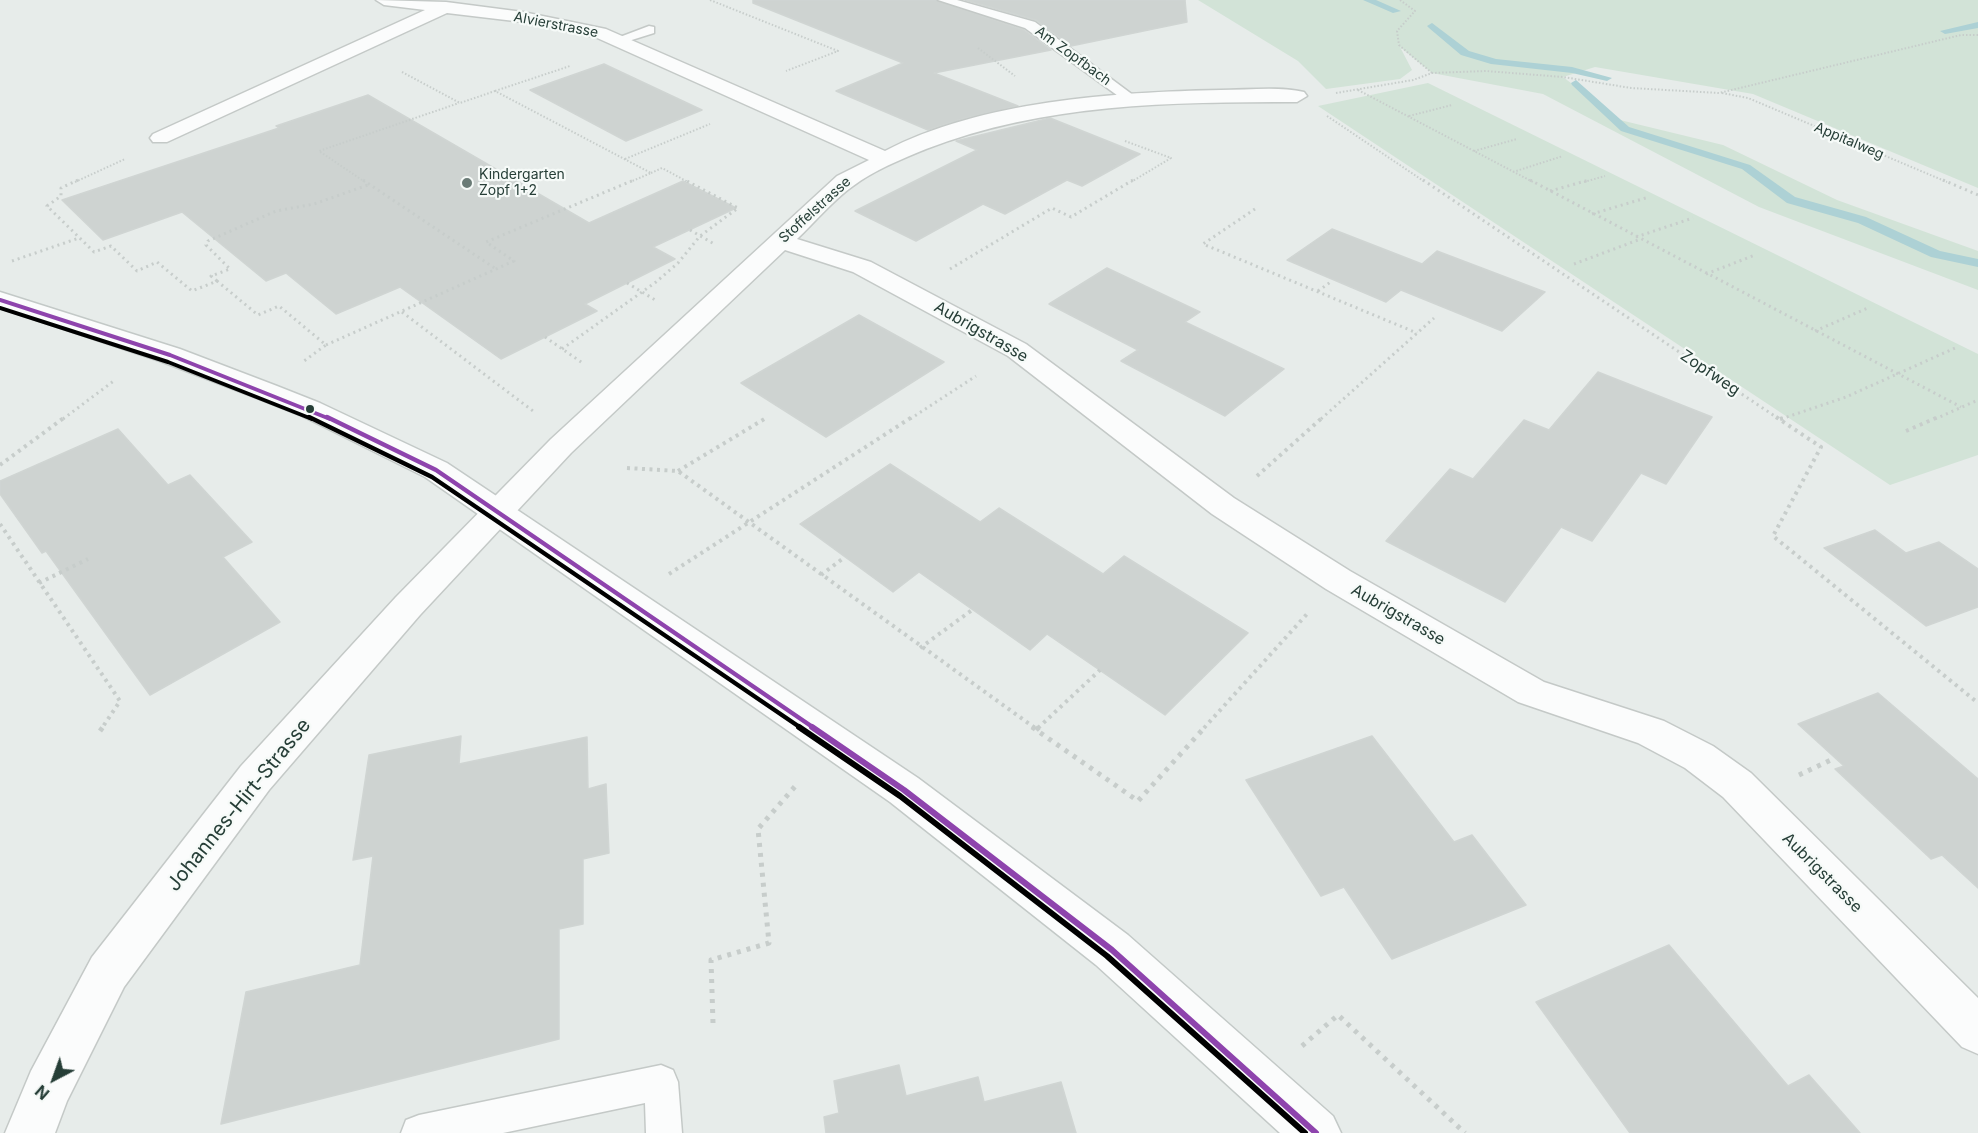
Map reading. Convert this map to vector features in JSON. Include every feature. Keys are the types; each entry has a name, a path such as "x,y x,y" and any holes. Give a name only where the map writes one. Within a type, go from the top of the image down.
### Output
{"street":[{"name":"Alvierstrasse","path":"384,0 561,23 625,42 882,158"},
{"path":"160,138 446,7"},
{"name":"Stoffelstrasse","path":"500,513 561,446 780,241 845,181 882,158 966,127 1072,104 1130,98 1297,96"},
{"name":"Aubrigstrasse","path":"780,241 862,267 1017,350 1223,506 1338,580 1531,692 1651,732 1699,757 1737,785 1978,1031"},
{"path":"0,300 170,355 310,409 436,470 904,790 1112,950 1316,1133"},
{"name":"Johannes-Hirt-Strasse","path":"30,1133 48,1088 108,972 255,778 408,606 500,513"}],"lane":[{"name":"Am Zopfbach","path":"944,0 1030,25 1130,98"},
{"path":"625,42 649,30"},
{"path":"419,1133 661,1082 664,1133"}],"path":[{"path":"713,0 838,51 783,73 793,77"},
{"path":"1400,0 1415,11 1397,31 1399,45 1432,73"},
{"path":"1297,96 1357,90 1413,80 1432,73 1508,72 1563,77 1631,88 1719,93 1949,37 1978,35"},
{"path":"496,269 319,151 495,91 625,42"},
{"path":"402,72 460,103"},
{"path":"1357,90 1705,275 1961,407"},
{"path":"495,91 651,173"},
{"name":"Appitalweg","path":"1719,93 1748,98 1978,195"},
{"name":"Zopfweg","path":"1297,96 1821,447 1773,536 1978,703"},
{"path":"625,159 760,103"},
{"path":"911,292 1052,208 1071,217 1171,158 1094,129 1072,104"},
{"path":"1408,117 1452,105"},
{"path":"160,138 161,142 61,188 61,196 47,206 94,252 111,246 137,271 157,262 192,291 217,281"},
{"path":"1473,151 1517,139"},
{"path":"1512,172 1563,156"},
{"path":"302,363 326,345 514,261 486,242 662,168 738,208 700,236 678,263 642,292 562,349"},
{"path":"1550,192 1605,176"},
{"path":"326,345 279,306 258,315 211,276 230,269 214,256 206,245 208,241 276,211 335,198 369,185"},
{"path":"1591,214 1649,196"},
{"path":"1255,209 1203,244 1417,333"},
{"path":"1574,264 1693,218"},
{"path":"690,230 720,248"},
{"path":"11,261 79,238"},
{"path":"1705,275 1755,255"},
{"path":"1318,292 1332,281"},
{"path":"627,283 661,303"},
{"path":"1815,331 1870,307"},
{"path":"402,312 540,416"},
{"path":"1223,506 1434,318"},
{"path":"545,337 589,367"},
{"path":"1780,419 1846,397 1955,348"},
{"path":"669,574 1017,350"},
{"path":"0,465 117,378"},
{"path":"1906,430 1978,400"},
{"path":"678,471 766,418"},
{"path":"627,468 678,471 920,648 1138,801 1338,580"},
{"path":"0,524 120,701 100,731"},
{"path":"820,574 845,557"},
{"path":"39,582 88,559"},
{"path":"920,648 972,610"},
{"path":"1036,730 1100,670"},
{"path":"713,1023 711,960 769,943 758,829 798,783"},
{"path":"1338,1015 1465,1133"}],"green space":[{"path":"1198,0 1978,0 1978,188 1753,94 1595,67 1563,77 1620,120 1723,145 1837,200 1978,251 1978,290 1759,207 1543,94 1432,73 1400,47 1412,70 1400,79 1326,89 1298,61"},
{"path":"1428,83 1978,354 1978,455 1890,485 1318,106"}],"building":[{"path":"753,0 936,0 1024,30 1051,50 934,73 1018,106 962,119 928,130 836,91 903,63 753,3"},
{"path":"965,0 1185,0 1187,22 1071,46 1036,20"},
{"path":"604,64 702,110 626,141 530,90"},
{"path":"368,95 589,223 683,181 736,208 653,247 675,259 585,304 597,311 501,359 400,287 336,314 286,273 266,281 182,212 103,240 62,200 279,128 276,126"},
{"path":"1050,118 1140,154 1082,186 1067,180 1005,214 983,204 916,241 855,211 977,150 956,141"},
{"path":"1332,229 1422,264 1437,251 1545,292 1502,331 1401,290 1386,302 1287,260"},
{"path":"1107,268 1200,312 1185,322 1284,369 1225,416 1121,361 1138,350 1049,304"},
{"path":"859,315 944,362 826,437 741,383"},
{"path":"1598,372 1712,417 1666,484 1641,473 1592,541 1561,527 1505,602 1386,541 1450,469 1473,479 1524,420 1549,430"},
{"path":"118,429 168,485 190,475 252,542 223,557 280,622 150,695 46,551 42,553 0,494 0,481"},
{"path":"890,464 980,522 999,508 1103,574 1124,556 1248,633 1165,715 1047,634 1030,650 919,572 893,592 800,524"},
{"path":"1875,530 1906,553 1939,542 1978,569 1978,607 1926,626 1824,548"},
{"path":"1878,693 1978,779 1978,888 1942,855 1931,859 1835,769 1844,766 1798,724"},
{"path":"461,736 459,764 587,737 588,789 606,784 609,853 583,859 583,924 559,929 559,1039 221,1124 246,992 360,965 373,856 353,860 369,755"},
{"path":"1372,736 1454,842 1472,835 1526,905 1392,959 1344,887 1321,896 1246,780"},
{"path":"1669,945 1788,1086 1809,1075 1860,1133 1630,1133 1536,1002"},
{"path":"899,1065 906,1096 978,1077 984,1102 1061,1082 1076,1133 826,1133 824,1117 839,1113 834,1081"}],"waterway":[{"path":"1368,0 1396,11"},
{"path":"1945,31 1978,25"},
{"path":"1432,26 1465,53 1495,62 1572,70 1607,78"},
{"path":"1576,83 1625,129 1746,167 1791,200 1862,220 1936,254 1978,263"}],"transit line":[{"path":"0,300 170,355 267,392 310,409 436,470 904,790 1112,950 1316,1133"},
{"path":"0,308 168,362 264,399 307,416 432,477 900,796 1107,956 1305,1133"}],"place":[{"name":"Kindergarten Zopf 1+2","path":"467,183"}]}
